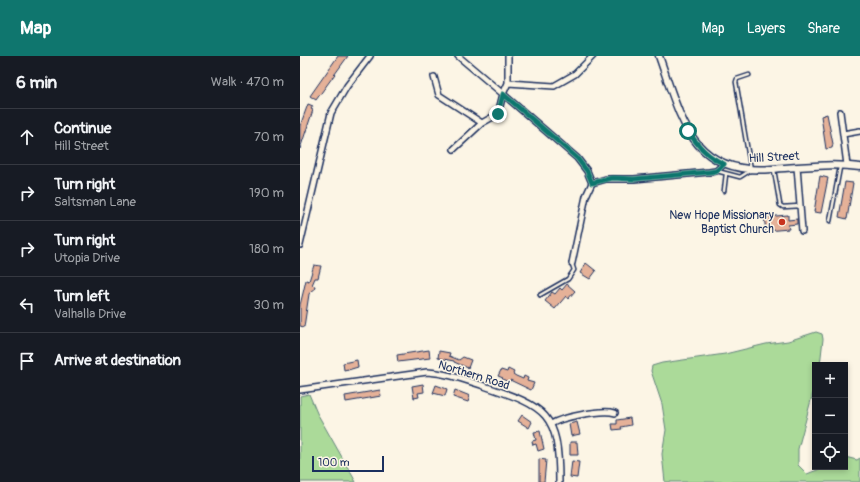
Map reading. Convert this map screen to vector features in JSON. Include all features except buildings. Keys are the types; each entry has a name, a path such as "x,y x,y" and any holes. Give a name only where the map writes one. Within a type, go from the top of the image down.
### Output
{"street":[{"path":"300,245 328,120 338,99 370,56"},
{"path":"458,56 577,158 587,171 592,183 586,196 572,263"},
{"path":"454,149 482,123 498,114 503,94 508,83 508,56"},
{"path":"508,83 554,86 575,74 593,56"},
{"name":"Hill Street","path":"659,56 679,112 688,131 700,148 715,160 724,164 751,170 843,165 860,167"},
{"path":"434,77 439,95 482,123"},
{"path":"840,112 843,134 843,165"},
{"path":"843,134 860,131"},
{"path":"592,183 606,179 634,179 716,171 724,164"},
{"path":"797,167 802,231"},
{"name":"Northern Road","path":"300,390 414,373 435,372 458,378 521,400 542,413 551,424 558,441 560,482"},
{"path":"551,424 558,420 606,412 615,413"}],"lane":[{"path":"716,171 740,177 751,170 736,82 737,79 748,75"},
{"path":"830,222 843,165"},
{"path":"774,169 780,205 783,207 800,206"},
{"path":"724,192 726,174"},
{"path":"540,295 568,279 574,270 572,263"}],"green space":[{"path":"816,332 822,334 823,339 820,362 812,362 812,396 798,449 798,465 807,474 817,470 848,470 848,458 857,460 860,458 860,482 665,482 662,454 666,430 662,404 651,371 652,366 662,363 725,354 766,344 788,341"},
{"path":"309,394 317,413 356,482 300,482 300,396"}],"place":[{"name":"New Hope Missionary Baptist Church","path":"782,222"}],"route":[{"path":"498,114 503,94 577,158 587,171 592,183 596,180 612,178 634,179 713,172 719,169 724,164 715,160 700,148 688,131"}]}
